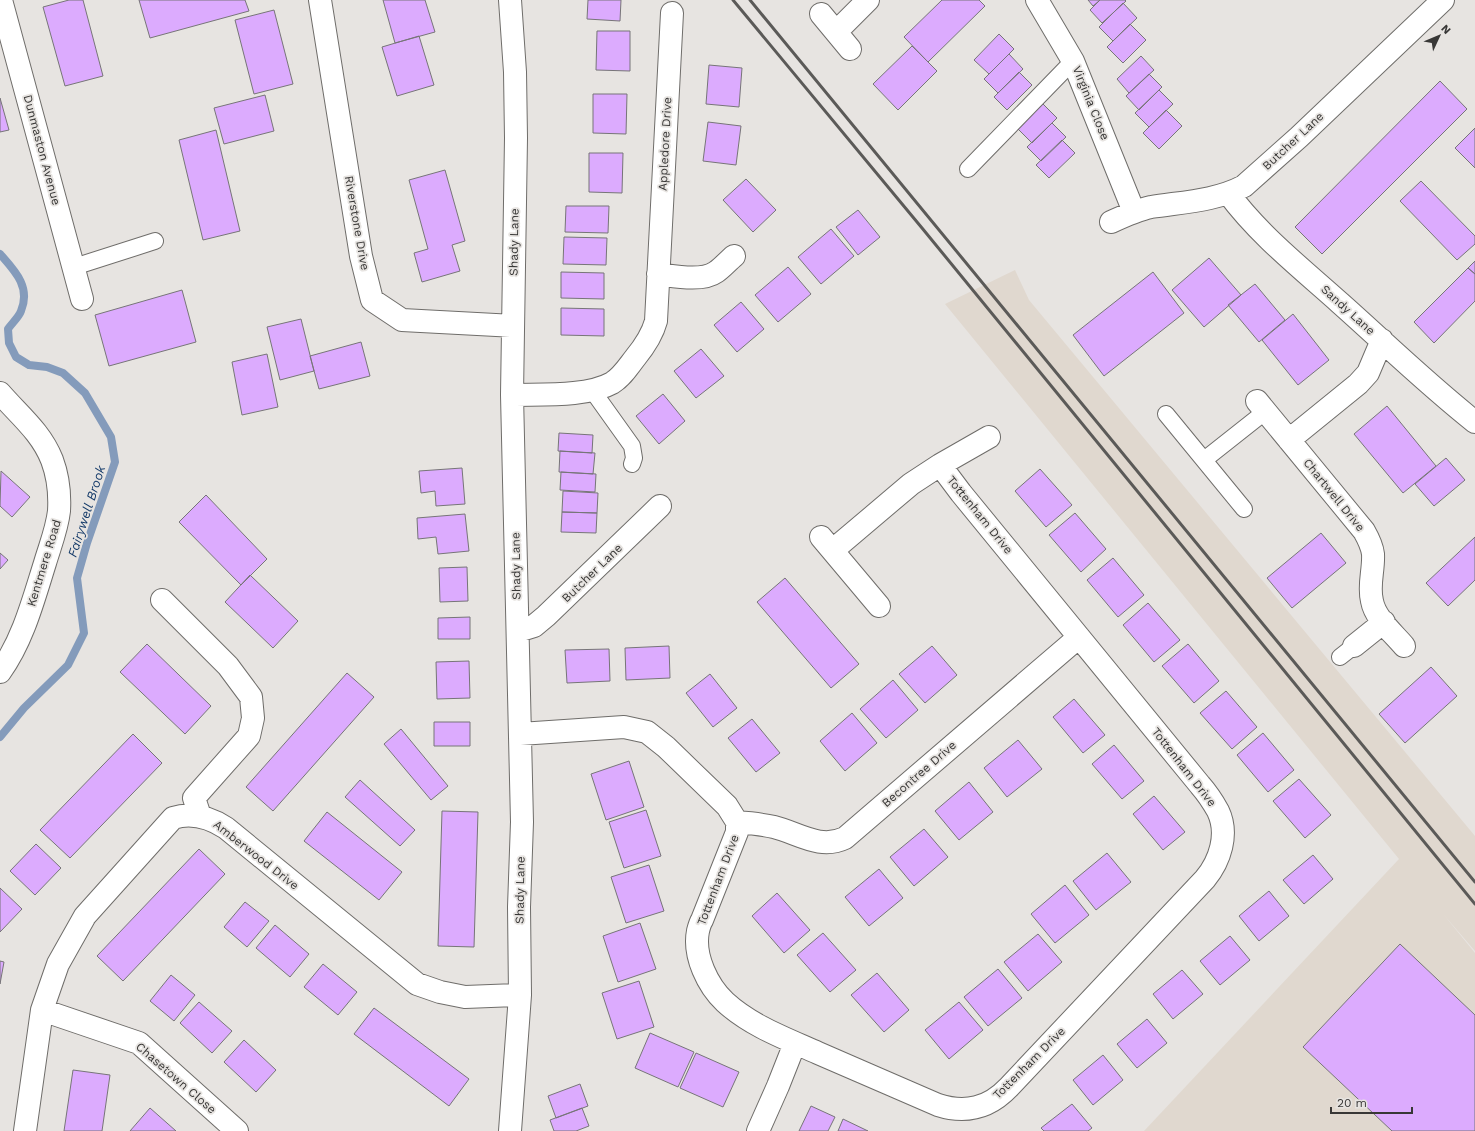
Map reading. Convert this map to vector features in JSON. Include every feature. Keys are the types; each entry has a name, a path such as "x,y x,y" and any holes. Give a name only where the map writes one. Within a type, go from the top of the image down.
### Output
{"street":[{"name":"Dunmaston Avenue","path":"2,0 5,29 82,299"},
{"name":"Riverstone Drive","path":"320,0 361,256 372,300 402,320 513,326"},
{"name":"Shady Lane","path":"510,0 515,72 516,138 512,395 522,822 519,907 520,995 510,1131"},
{"path":"836,32 868,0"},
{"name":"Virginia Close","path":"1037,0 1073,61 1134,212"},
{"name":"Butcher Lane","path":"1111,222 1134,212 1151,207 1195,201 1235,191 1244,186 1270,164 1440,1"},
{"name":"Appledore Drive","path":"512,395 573,393 603,387 618,379 650,338 656,321 672,13"},
{"path":"821,14 850,49"},
{"name":"Sandy Lane","path":"1228,192 1238,206 1266,237 1382,340 1440,394 1475,422"},
{"path":"658,274 699,277 708,276 716,272 734,256"},
{"path":"1289,440 1358,384 1368,372 1382,340"},
{"name":"Kentmere Road","path":"0,393 33,428 47,448 57,474 59,500 56,526 27,618 13,652 0,672"},
{"name":"Chartwell Drive","path":"1261,406 1356,520 1370,543 1373,554 1370,589 1372,602 1375,611 1404,646"},
{"name":"Tottenham Drive","path":"879,606 827,543 923,475 989,437"},
{"name":"Tottenham Drive","path":"520,734 624,727 647,732 666,747 727,806 737,822 737,832 698,931 697,944 708,981 725,1002 757,1024 795,1043 938,1105 951,1109 962,1110 982,1106 1001,1095 1212,871 1222,844 1221,820 1218,812 1200,785 961,493 940,465"},
{"name":"Butcher Lane","path":"518,632 534,626 546,616 660,506"},
{"path":"162,600 228,666 252,697 253,718 249,736 194,798 200,816"},
{"path":"1347,652 1384,622"},
{"name":"Becontree Drive","path":"737,822 757,823 775,827 815,842 832,842 845,838 1079,636"},
{"name":"Amberwood Drive","path":"25,1131 42,1010 58,964 85,916 173,818 184,814 214,820 226,828 417,984 440,992 465,997 520,995"},
{"name":"Chasetown Close","path":"42,1010 139,1043 237,1131"},
{"path":"758,1131 795,1043"}],"lane":[{"path":"968,169 1073,61"},
{"path":"74,267 155,241"},
{"path":"592,390 632,446 634,458 632,464"},
{"path":"1204,460 1261,406"},
{"path":"1166,414 1244,509"}],"shaded area":[{"path":"1015,270 1029,300 1475,836 1475,951 1444,915 1475,953 1475,1131 1144,1131 1399,859 945,304"}],"building":[{"path":"69,0 83,0 103,76 65,86 43,7"},
{"path":"139,0 245,0 249,11 150,38"},
{"path":"383,0 425,0 435,32 395,43"},
{"path":"588,0 621,0 620,21 587,19"},
{"path":"942,0 979,0 985,6 928,62 904,37"},
{"path":"1088,0 1100,0 1093,6"},
{"path":"1100,0 1126,1 1102,23 1090,10"},
{"path":"1123,3 1137,18 1113,41 1099,27"},
{"path":"274,10 293,84 254,94 235,20"},
{"path":"1130,24 1146,40 1123,63 1107,47"},
{"path":"597,31 630,31 630,71 596,70"},
{"path":"999,34 1014,49 989,74 974,60"},
{"path":"419,36 434,85 397,96 382,47"},
{"path":"912,46 937,71 898,110 873,84"},
{"path":"1009,54 1023,69 998,93 984,79"},
{"path":"1141,56 1154,70 1129,93 1117,79"},
{"path":"709,65 742,68 739,107 706,104"},
{"path":"1019,72 1032,85 1007,110 994,97"},
{"path":"1149,74 1162,87 1139,110 1126,96"},
{"path":"1440,81 1467,109 1322,254 1295,227"},
{"path":"1159,90 1173,104 1149,127 1135,113"},
{"path":"593,94 627,94 626,134 593,133"},
{"path":"265,95 274,131 224,144 214,108"},
{"path":"0,98 9,130 0,132"},
{"path":"1042,103 1057,118 1032,143 1017,128"},
{"path":"1166,110 1182,126 1159,149 1143,133"},
{"path":"708,122 741,126 736,165 703,161"},
{"path":"1052,123 1066,137 1041,161 1027,147"},
{"path":"1475,128 1475,168 1455,148"},
{"path":"216,130 240,231 203,240 179,140"},
{"path":"1062,140 1075,153 1049,178 1036,165"},
{"path":"589,153 623,153 622,193 589,192"},
{"path":"445,170 465,241 452,245 460,271 422,282 414,253 428,249 409,180"},
{"path":"746,179 776,210 753,232 723,200"},
{"path":"1421,181 1475,236 1475,244 1457,260 1400,201"},
{"path":"566,206 609,206 608,233 565,232"},
{"path":"858,210 880,237 858,255 836,227"},
{"path":"831,229 854,256 821,284 798,257"},
{"path":"564,237 607,238 606,265 563,264"},
{"path":"1209,258 1241,295 1204,327 1172,290"},
{"path":"1475,261 1475,274 1468,268"},
{"path":"788,267 811,294 778,322 755,295"},
{"path":"1468,268 1475,274 1475,301 1434,343 1414,322"},
{"path":"561,272 604,273 604,299 561,298"},
{"path":"1153,272 1184,313 1104,376 1073,335"},
{"path":"1255,284 1285,320 1259,342 1228,305"},
{"path":"182,290 196,342 109,366 95,315"},
{"path":"741,302 764,329 737,352 714,325"},
{"path":"561,308 604,309 604,336 561,335"},
{"path":"1293,314 1329,360 1298,385 1262,340"},
{"path":"301,319 314,371 280,380 267,327"},
{"path":"361,342 370,376 319,389 310,356"},
{"path":"701,349 724,376 696,398 674,371"},
{"path":"267,354 278,407 242,415 232,362"},
{"path":"663,394 685,421 659,444 636,416"},
{"path":"1387,406 1436,466 1403,493 1354,434"},
{"path":"559,433 593,435 592,453 558,451"},
{"path":"560,451 595,453 593,474 559,472"},
{"path":"1446,458 1465,480 1434,506 1415,484"},
{"path":"462,468 465,504 436,506 435,491 421,493 419,471"},
{"path":"1040,469 1072,505 1046,527 1015,491"},
{"path":"1,471 30,497 12,517 0,506"},
{"path":"561,472 596,474 595,492 560,490"},
{"path":"563,491 598,493 597,513 562,512"},
{"path":"206,495 267,559 241,585 179,522"},
{"path":"562,512 597,513 596,533 561,532"},
{"path":"1075,513 1106,549 1081,572 1049,535"},
{"path":"465,514 469,551 438,554 436,537 418,539 417,518"},
{"path":"1321,533 1346,563 1292,608 1267,578"},
{"path":"1475,537 1475,580 1448,606 1426,583"},
{"path":"0,553 8,560 0,569"},
{"path":"1113,558 1144,595 1118,617 1087,580"},
{"path":"467,567 468,601 440,602 439,568"},
{"path":"250,575 298,621 273,648 225,602"},
{"path":"785,578 859,664 831,688 757,602"},
{"path":"1148,603 1180,640 1154,662 1123,625"},
{"path":"470,617 470,639 438,639 438,618"},
{"path":"147,644 211,706 185,734 120,672"},
{"path":"1188,644 1219,681 1194,703 1162,666"},
{"path":"669,646 670,678 626,680 625,648"},
{"path":"932,646 957,675 925,703 899,674"},
{"path":"609,649 610,681 567,683 565,650"},
{"path":"469,661 470,698 437,699 436,662"},
{"path":"1431,667 1457,696 1405,743 1379,714"},
{"path":"347,673 374,697 273,811 246,787"},
{"path":"710,674 737,708 713,727 686,693"},
{"path":"893,680 918,710 886,738 860,709"},
{"path":"1226,691 1257,727 1232,749 1200,713"},
{"path":"1074,699 1105,735 1083,753 1053,717"},
{"path":"852,713 877,743 845,771 820,741"},
{"path":"752,719 780,753 756,772 728,738"},
{"path":"434,722 470,722 470,746 434,746"},
{"path":"401,729 448,786 431,800 384,744"},
{"path":"1263,733 1294,770 1268,792 1237,755"},
{"path":"133,734 162,763 70,858 40,830"},
{"path":"1018,740 1042,769 1007,797 984,768"},
{"path":"1114,745 1144,781 1122,799 1092,764"},
{"path":"629,761 644,807 606,820 591,774"},
{"path":"1299,779 1331,815 1305,838 1273,801"},
{"path":"360,780 415,830 400,846 345,797"},
{"path":"969,782 993,812 959,840 935,811"},
{"path":"1154,796 1185,832 1163,850 1133,814"},
{"path":"646,810 661,856 624,868 609,822"},
{"path":"442,811 478,812 474,947 438,946"},
{"path":"327,812 402,872 379,900 304,841"},
{"path":"924,829 948,857 914,886 890,857"},
{"path":"36,844 61,868 35,895 10,871"},
{"path":"199,849 225,874 123,981 97,956"},
{"path":"1107,853 1131,882 1096,910 1073,881"},
{"path":"1313,855 1333,879 1304,904 1283,880"},
{"path":"649,865 664,911 626,923 611,877"},
{"path":"879,869 903,898 869,926 845,897"},
{"path":"1065,885 1089,915 1055,943 1031,914"},
{"path":"0,888 22,909 0,932"},
{"path":"1269,891 1289,916 1259,941 1239,916"},
{"path":"777,893 810,930 784,953 752,916"},
{"path":"245,902 269,921 247,947 224,927"},
{"path":"640,923 656,969 618,982 603,936"},
{"path":"275,925 309,954 290,977 256,948"},
{"path":"823,933 856,970 830,992 797,955"},
{"path":"1038,934 1062,962 1028,991 1004,962"},
{"path":"1230,936 1250,960 1220,985 1200,961"},
{"path":"1400,944 1475,1015 1475,1131 1392,1131 1303,1047"},
{"path":"0,961 4,962 0,984"},
{"path":"323,964 357,992 338,1015 304,987"},
{"path":"998,969 1022,998 988,1026 964,997"},
{"path":"1182,970 1203,994 1173,1019 1153,994"},
{"path":"877,973 909,1010 884,1032 851,995"},
{"path":"171,975 195,995 174,1021 150,1001"},
{"path":"639,981 654,1027 617,1039 602,993"},
{"path":"199,1002 232,1031 212,1053 180,1023"},
{"path":"959,1002 983,1030 949,1059 925,1030"},
{"path":"374,1008 469,1079 449,1106 354,1034"},
{"path":"1147,1019 1167,1043 1137,1068 1117,1044"},
{"path":"650,1033 694,1052 678,1087 635,1068"},
{"path":"244,1040 276,1070 256,1092 224,1062"},
{"path":"696,1053 739,1072 723,1107 680,1088"},
{"path":"1103,1055 1123,1080 1093,1105 1073,1080"},
{"path":"73,1070 110,1075 102,1131 64,1131"},
{"path":"580,1084 588,1106 556,1118 548,1096"},
{"path":"1072,1104 1092,1128 1088,1131 1044,1131 1041,1128"},
{"path":"811,1106 835,1117 828,1131 799,1131"},
{"path":"150,1108 176,1131 130,1131"},
{"path":"582,1108 589,1126 576,1131 554,1131 550,1120"},
{"path":"843,1119 868,1131 838,1131"}],"waterway":[{"name":"Fairywell Brook","path":"0,254 16,273 23,287 24,302 20,313 8,329 9,343 16,357 29,365 47,367 63,373 85,393 111,437 115,462 87,543 77,578 84,633 68,665 24,708 0,737"}],"railway":[{"path":"733,0 922,228 1475,904"},
{"path":"750,0 1475,882"}]}
